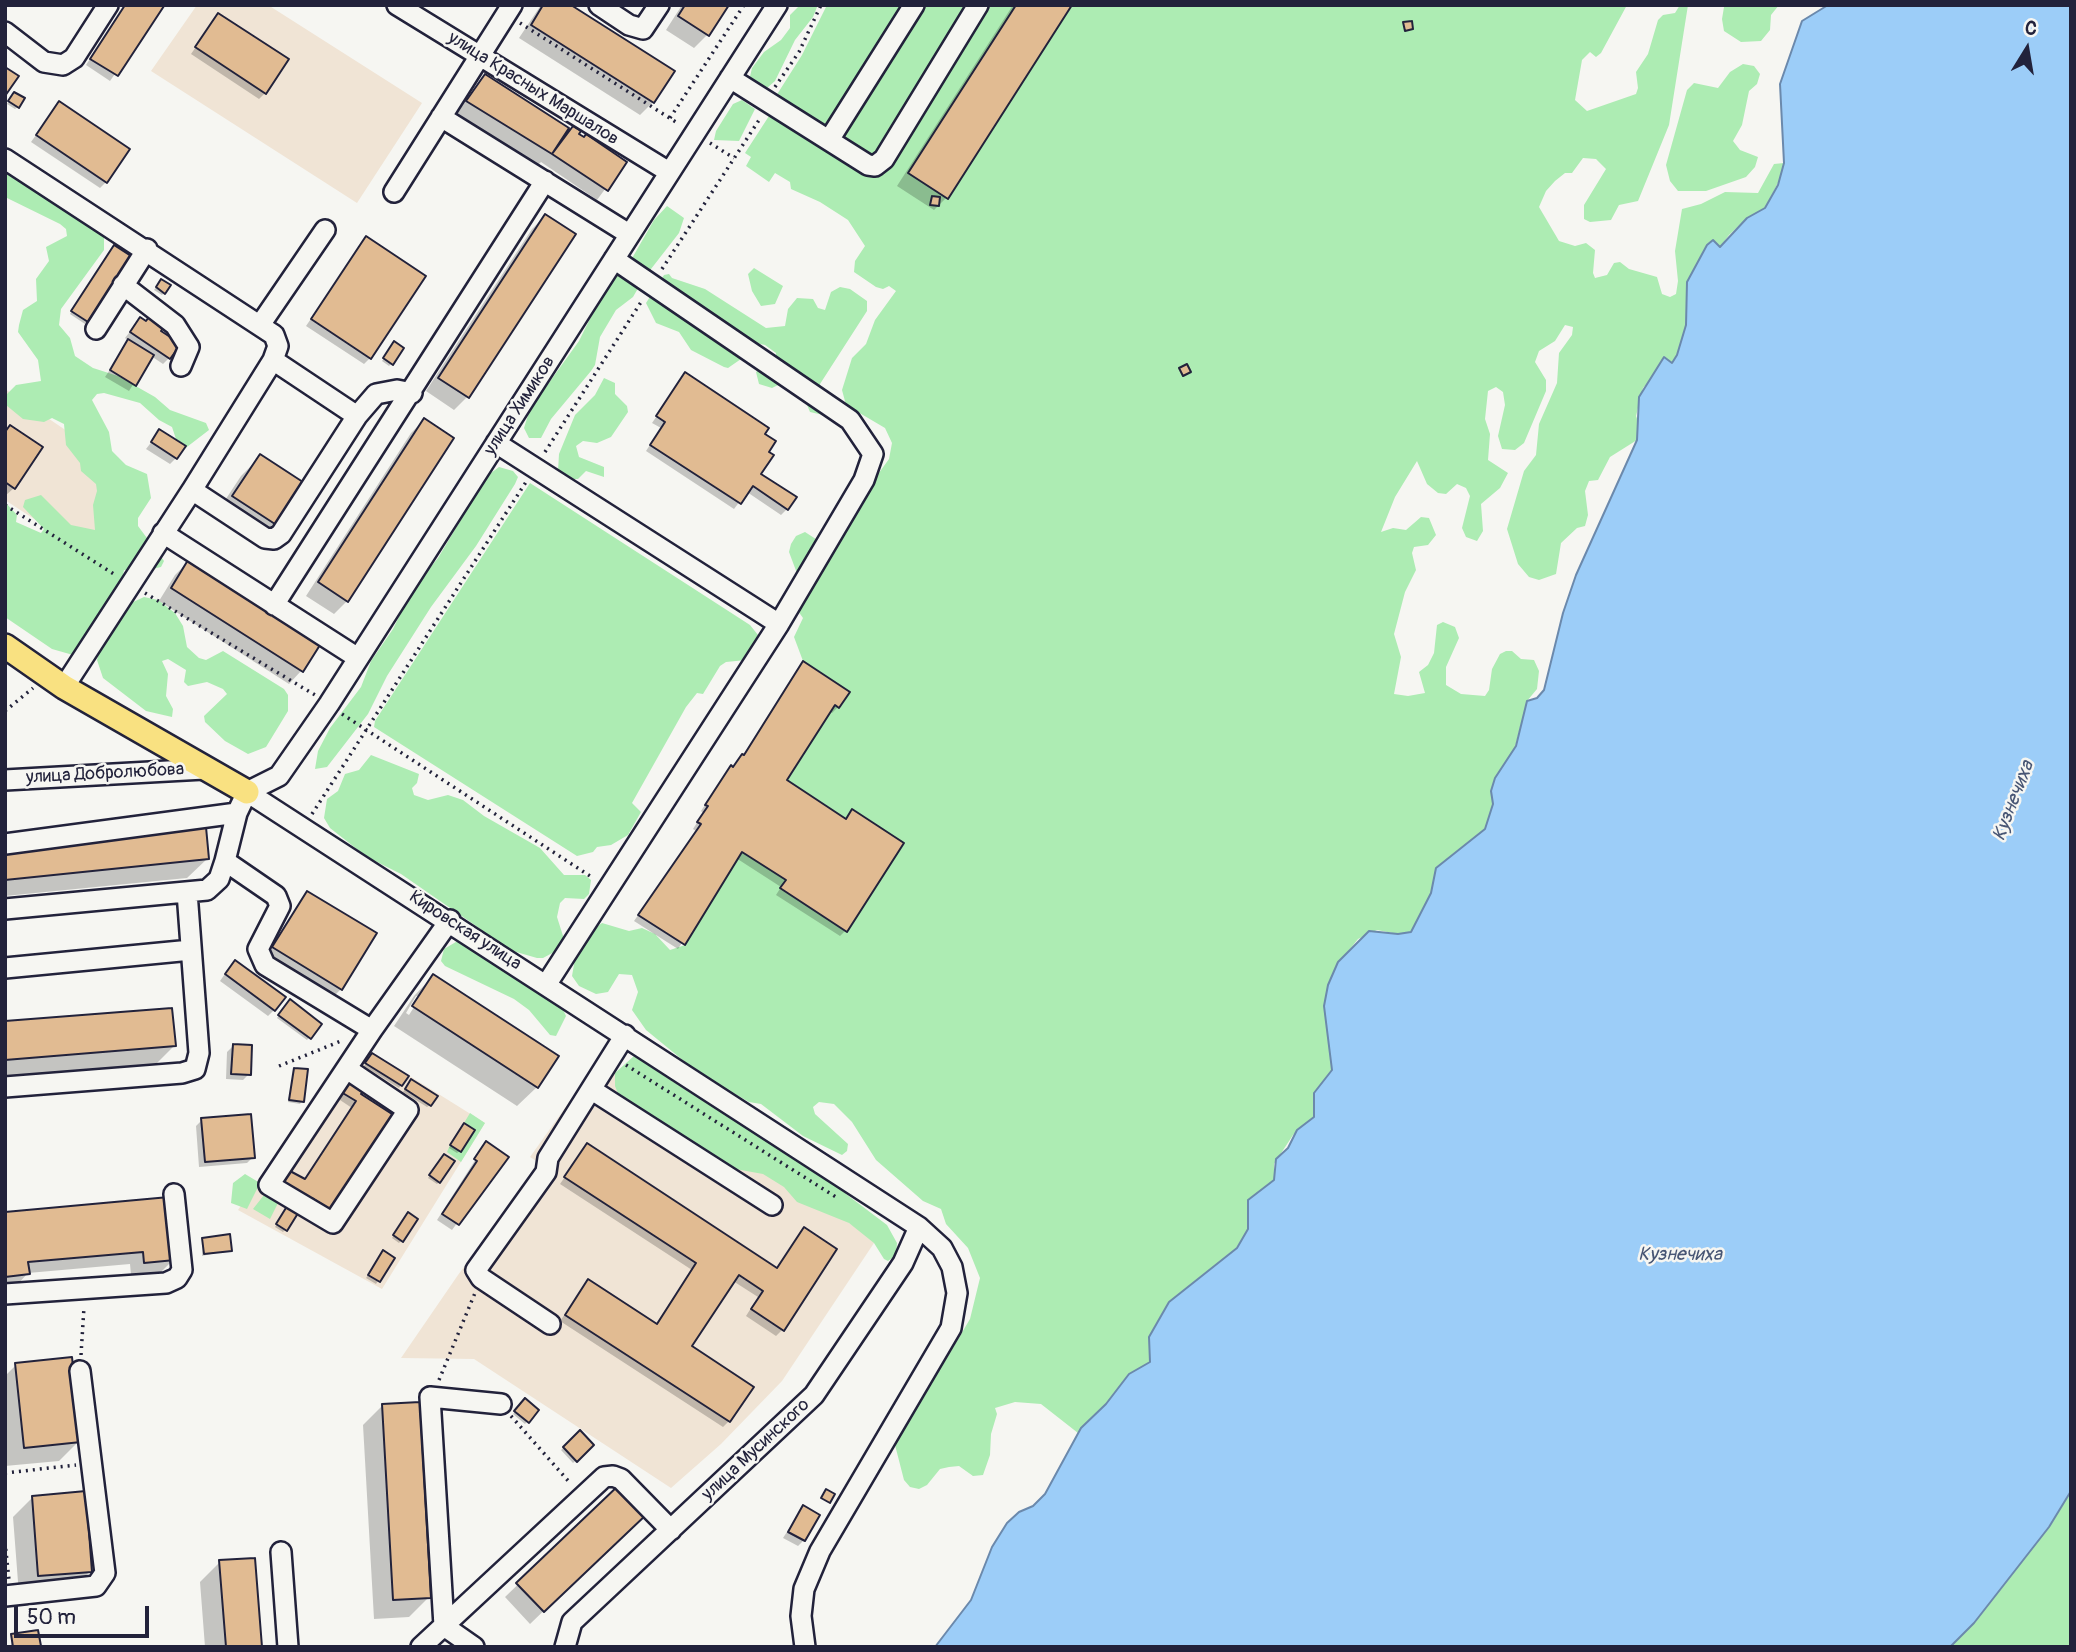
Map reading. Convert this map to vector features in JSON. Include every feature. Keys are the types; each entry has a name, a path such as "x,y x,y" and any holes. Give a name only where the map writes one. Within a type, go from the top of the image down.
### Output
{"main road":[{"name":"Кировская улица","path":"5,646 64,687 247,792"}],"street":[{"path":"5,32 44,62 63,65 74,58 108,5"},
{"name":"улица Красных Маршалов","path":"397,5 669,172"},
{"path":"599,5 629,25 643,29 659,5"},
{"name":"улица Химиков","path":"247,792 279,776 329,704 777,5"},
{"path":"830,140 914,5"},
{"path":"730,78 868,165 874,166 884,159 978,5"},
{"path":"394,192 509,10"},
{"path":"441,117 629,234"},
{"path":"5,159 260,325 274,335 278,346 273,360 192,490 64,687"},
{"path":"274,605 412,393 545,181"},
{"path":"260,325 325,230"},
{"path":"96,329 147,249"},
{"path":"546,985 779,624 864,480 873,454 849,420 614,259"},
{"path":"123,285 175,325 189,347 181,366"},
{"path":"273,360 356,416"},
{"path":"192,490 265,538 274,539 281,534 356,416 376,394 397,390 412,393"},
{"path":"496,443 779,624"},
{"path":"163,533 358,658"},
{"name":"улица Добролюбова","path":"5,780 204,769"},
{"path":"5,909 207,890 219,879 236,813 247,792"},
{"name":"Кировская улица","path":"247,792 450,920 919,1227 942,1248 952,1267 956,1304 951,1328 820,1551 804,1589 801,1616 805,1647"},
{"path":"5,844 236,813"},
{"path":"225,861 276,897 280,906 258,949 265,965 371,1032"},
{"path":"5,1087 182,1073 195,1069 199,1053 187,892"},
{"path":"347,1069 408,1110 334,1223 269,1185 371,1032 450,920"},
{"path":"5,968 191,950"},
{"path":"550,1324 481,1278 476,1270 481,1259 546,1172 548,1158 625,1035"},
{"path":"592,1090 772,1205"},
{"path":"5,1294 166,1283 177,1278 182,1270 174,1194"},
{"name":"улица Мусинского","path":"565,1647 572,1622 814,1395 903,1264 919,1227"},
{"path":"8,1596 82,1588 101,1583 105,1573 80,1371"},
{"path":"444,1626 430,1397 500,1404"},
{"path":"421,1647 604,1477 621,1479 671,1530"},
{"path":"281,1552 288,1647"},
{"path":"444,1626 474,1647"}],"path":[{"path":"670,118 744,5"},
{"path":"766,100 799,52 821,5"},
{"path":"509,10 734,158"},
{"path":"5,505 329,704 365,732 609,888"},
{"path":"5,711 34,687"},
{"path":"279,1066 355,1035 371,1032"},
{"path":"612,1057 844,1202"},
{"path":"430,1397 449,1360 481,1278"},
{"path":"80,1371 85,1287"},
{"path":"500,1404 581,1496"},
{"path":"5,1473 92,1463"},
{"path":"5,1542 8,1596"}],"shaded area":[{"path":"197,5 268,5 422,103 357,203 151,71"},
{"path":"5,389 145,484 97,560 5,500"},
{"path":"352,1040 485,1123 382,1289 238,1210"},
{"path":"597,1063 876,1240 782,1381 721,1444 671,1488 474,1359 401,1358 458,1275 541,1164 530,1157"}],"green space":[{"path":"800,5 817,7 813,17 795,40 775,81 767,88 757,86 749,81 752,68 764,52 781,40 790,28 790,15"},
{"path":"827,5 1627,5 1601,53 1596,57 1590,52 1582,60 1575,100 1587,111 1636,94 1636,72 1648,54 1658,20 1663,15 1675,13 1680,5 1688,5 1669,125 1638,201 1619,205 1611,220 1590,222 1584,219 1584,205 1606,169 1596,159 1583,158 1572,173 1565,173 1546,191 1539,207 1559,241 1575,246 1586,243 1595,250 1595,278 1607,275 1614,263 1620,262 1629,269 1657,277 1662,294 1670,297 1676,294 1678,281 1675,251 1682,209 1701,204 1725,192 1758,193 1774,164 1784,163 1782,175 1765,208 1747,218 1729,235 1687,291 1686,325 1677,355 1672,363 1664,357 1656,374 1643,388 1636,416 1639,424 1637,440 1610,457 1598,480 1589,481 1585,491 1588,515 1585,526 1577,528 1561,543 1556,574 1539,580 1529,577 1518,564 1507,529 1524,471 1536,455 1539,424 1557,383 1559,353 1572,335 1573,327 1565,325 1555,341 1539,351 1535,362 1546,380 1546,391 1524,443 1515,450 1502,449 1498,436 1505,405 1503,392 1496,387 1488,391 1485,419 1490,434 1488,460 1508,473 1500,488 1481,504 1483,531 1477,541 1466,537 1462,528 1470,496 1466,488 1457,484 1446,494 1438,493 1427,484 1417,461 1395,497 1381,532 1393,528 1406,530 1421,517 1429,518 1436,535 1428,545 1414,547 1412,553 1416,570 1405,592 1394,634 1401,657 1394,694 1408,696 1425,693 1419,672 1428,665 1434,653 1437,625 1443,622 1455,627 1459,638 1446,667 1446,685 1461,694 1485,696 1489,690 1492,669 1500,654 1506,651 1512,651 1521,659 1534,660 1539,671 1537,689 1527,701 1514,751 1495,778 1491,791 1493,804 1485,829 1436,868 1431,893 1411,932 1398,934 1377,930 1358,939 1335,968 1326,1019 1332,1070 1315,1093 1314,1117 1293,1135 1274,1164 1274,1180 1248,1200 1248,1229 1237,1248 1166,1307 1149,1337 1150,1362 1129,1374 1106,1404 1078,1433 1041,1404 1015,1402 995,1408 997,1414 991,1434 990,1455 983,1475 973,1476 959,1466 949,1467 940,1469 927,1485 919,1489 910,1487 904,1480 895,1445 970,1319 980,1278 968,1248 946,1224 941,1209 923,1201 876,1160 852,1122 834,1104 819,1102 813,1107 815,1114 848,1144 847,1151 842,1155 803,1136 761,1104 749,1102 701,1075 646,1030 632,1010 638,992 632,975 619,974 608,992 596,994 579,986 572,976 576,953 591,931 602,923 629,931 642,928 655,934 670,950 685,945 742,852 786,880 781,889 847,931 904,843 853,809 846,819 787,780 835,705 840,708 850,692 803,661 794,637 803,618 798,611 798,576 789,552 791,544 796,536 805,532 822,543 857,513 863,505 868,488 889,459 892,443 885,428 846,405 842,390 852,358 866,344 875,320 896,291 889,286 883,289 876,287 854,272 855,261 865,246 848,220 820,202 791,189 790,182 775,173 769,182 746,166 751,157 745,153 780,99 776,96 802,55"},
{"path":"1779,5 1771,15 1770,30 1761,41 1741,42 1724,31 1724,7"},
{"path":"1743,64 1754,66 1760,74 1757,84 1749,91 1742,125 1733,141 1740,150 1758,157 1755,167 1746,177 1706,191 1678,191 1670,181 1666,165 1687,90 1694,83 1718,88 1730,72"},
{"path":"742,100 755,109 739,141 714,140 716,131 733,104"},
{"path":"5,172 104,234 104,250 61,309 59,325 70,338 75,356 93,368 118,376 155,397 170,410 206,423 209,430 183,450 186,446 176,439 172,427 159,420 140,403 104,393 97,394 92,400 109,432 112,451 126,465 147,474 151,498 138,518 138,526 164,561 161,567 139,572 124,570 121,585 73,655 52,649 5,617 5,502 17,515 16,522 41,533 44,529 23,507 25,500 41,495 71,525 95,530 93,505 97,491 96,484 81,471 80,463 66,445 64,424 52,418 44,422 23,419 6,405 5,396 16,385 41,381 38,360 18,332 19,325 23,310 37,301 36,279 49,261 46,247 67,236 66,229 60,224 5,197"},
{"path":"667,206 684,218 679,233 644,278 633,297 616,310 600,337 595,365 591,371 551,419 541,438 529,438 524,428 530,409 579,341 606,286 627,267 654,220"},
{"path":"754,268 783,286 775,304 761,306 752,291 748,274"},
{"path":"669,274 672,278 705,289 766,328 785,326 788,309 797,298 813,299 818,308 825,310 831,292 840,287 850,289 867,301 867,311 820,384 825,410 823,415 810,412 805,400 784,382 772,388 759,384 756,372 776,357 776,353 765,345 752,342 741,359 728,368 691,350 679,332 656,323 646,303 664,275"},
{"path":"604,378 615,383 615,394 627,406 628,412 611,437 597,443 583,441 576,446 579,457 604,467 604,477 586,471 578,479 570,479 558,471 559,454 575,415 595,395"},
{"path":"499,467 513,471 518,477 515,484 476,546 431,607 387,676 368,714 327,767 315,769 318,751 330,728 361,687 371,661 393,629 412,590 438,558 487,476"},
{"path":"530,483 750,625 758,635 746,660 726,662 720,666 703,694 697,693 686,707 632,803 641,812 628,835 611,845 597,847 593,852 577,856 374,727 375,721"},
{"path":"144,597 158,600 175,613 183,626 187,647 199,658 206,660 223,651 284,689 288,695 288,711 266,747 248,754 225,741 205,722 204,716 227,694 223,689 207,682 188,686 184,682 186,670 168,659 162,661 168,674 166,696 173,709 172,717 146,711 103,678 97,660 100,648 131,603"},
{"path":"371,755 419,774 417,783 412,788 414,795 428,800 448,795 463,800 484,816 540,848 564,875 585,875 591,880 589,894 584,899 565,898 560,903 557,917 564,939 556,951 537,958 499,947 479,928 401,874 367,857 330,828 324,818 327,799 338,791 345,774 359,770"},
{"path":"461,939 560,1003 566,1016 556,1036 550,1035 529,1010 514,999 445,966 441,961 444,949"},
{"path":"634,1056 692,1094 722,1108 797,1159 835,1179 846,1194 887,1225 897,1243 896,1255 888,1261 884,1259 874,1243 849,1223 797,1202 784,1187 763,1174 730,1168 619,1096 615,1086 615,1073"},
{"path":"470,1113 485,1123 461,1162 447,1152 450,1145 461,1151 475,1131 464,1123"},
{"path":"245,1174 260,1183 247,1209 231,1203 233,1183"},
{"path":"268,1190 281,1197 270,1219 253,1209"},
{"path":"2071,1491 2071,1647 1950,1647 1974,1623 2049,1527"}],"water":[{"name":"Кузнечиха","path":"1828,5 2071,5 2071,1491 2049,1527 1974,1623 1950,1647 935,1647 971,1600 992,1547 1007,1523 1019,1512 1033,1506 1045,1494 1081,1428 1106,1404 1129,1374 1150,1362 1149,1337 1169,1302 1237,1248 1248,1229 1248,1200 1274,1180 1276,1159 1288,1148 1297,1130 1314,1117 1314,1093 1332,1070 1324,1006 1328,985 1338,962 1369,931 1398,934 1411,932 1431,893 1436,868 1485,829 1493,804 1491,791 1495,778 1516,746 1527,701 1537,698 1544,690 1563,613 1576,575 1637,440 1639,397 1664,357 1672,363 1677,355 1686,325 1687,282 1707,245 1713,240 1720,247 1747,218 1765,208 1778,185 1784,163 1780,84 1802,21"}],"building":[{"path":"125,5 164,6 118,76 90,59"},
{"path":"543,5 571,5 675,71 654,103 531,25"},
{"path":"685,5 729,5 709,36 678,16"},
{"path":"1016,5 1072,5 948,199 908,173"},
{"path":"218,13 289,59 266,94 195,47"},
{"path":"1412,21 1413,29 1405,31 1403,22"},
{"path":"5,67 19,76 5,96"},
{"path":"485,74 569,128 552,154 466,101"},
{"path":"14,92 25,98 19,108 8,101"},
{"path":"59,101 130,149 107,183 36,135"},
{"path":"573,126 581,131 579,134 584,137 586,134 627,162 608,191 552,154"},
{"path":"932,196 940,197 939,206 930,205"},
{"path":"545,214 576,234 469,398 438,378"},
{"path":"366,236 426,276 371,359 311,319"},
{"path":"114,245 131,256 88,322 71,311"},
{"path":"161,279 171,285 165,294 156,287"},
{"path":"151,314 166,324 161,331 181,344 170,359 130,332 140,317 146,321"},
{"path":"128,339 154,355 136,386 110,370"},
{"path":"394,341 404,348 393,365 383,358"},
{"path":"1187,364 1191,372 1183,376 1179,368"},
{"path":"685,372 769,428 765,434 776,441 769,452 774,455 761,474 797,497 788,510 753,486 741,504 650,445 665,422 656,416"},
{"path":"424,418 454,438 348,602 318,582"},
{"path":"10,425 43,447 15,489 5,482 5,432"},
{"path":"159,429 186,446 177,459 151,442"},
{"path":"260,454 306,484 278,526 232,496"},
{"path":"188,560 320,645 303,672 171,588"},
{"path":"803,661 850,692 839,708 835,705 787,780 846,819 852,809 904,843 847,932 780,888 786,880 742,852 685,945 638,915 701,824 697,822 708,806 705,805 731,765 733,767 742,754 744,755"},
{"path":"206,827 209,859 5,880 5,847"},
{"path":"307,891 377,933 342,990 272,947"},
{"path":"235,960 286,997 275,1011 225,974"},
{"path":"433,974 559,1056 538,1088 412,1006"},
{"path":"290,999 322,1024 311,1039 278,1015"},
{"path":"172,1008 176,1046 5,1060 5,1021"},
{"path":"233,1044 252,1045 251,1075 231,1074"},
{"path":"372,1053 409,1076 402,1086 365,1063"},
{"path":"294,1068 308,1069 304,1102 289,1100"},
{"path":"350,1078 365,1088 361,1094 395,1116 332,1211 312,1198 309,1202 281,1185 290,1171 305,1179 356,1101 341,1092"},
{"path":"411,1079 438,1096 431,1106 405,1089"},
{"path":"251,1114 255,1158 205,1162 201,1118"},
{"path":"464,1123 475,1130 461,1152 450,1145"},
{"path":"486,1141 509,1157 459,1225 442,1214 477,1161 474,1159"},
{"path":"587,1143 777,1268 804,1227 837,1249 784,1331 751,1309 763,1291 739,1275 692,1346 754,1387 730,1422 565,1315 588,1279 657,1324 696,1263 564,1177"},
{"path":"444,1154 455,1161 440,1183 429,1175"},
{"path":"169,1197 175,1260 144,1263 143,1252 28,1262 30,1274 5,1277 5,1212"},
{"path":"289,1203 300,1210 287,1231 276,1224"},
{"path":"408,1212 418,1219 403,1242 393,1235"},
{"path":"230,1234 232,1251 204,1254 202,1238"},
{"path":"383,1250 395,1258 380,1282 368,1275"},
{"path":"72,1357 81,1442 24,1448 15,1363"},
{"path":"525,1398 539,1410 529,1423 514,1411"},
{"path":"420,1402 431,1598 393,1600 382,1404"},
{"path":"580,1430 594,1445 577,1462 563,1447"},
{"path":"620,1484 648,1513 544,1612 516,1583"},
{"path":"826,1489 835,1494 830,1503 821,1498"},
{"path":"86,1491 92,1572 38,1576 32,1496"},
{"path":"803,1505 820,1515 805,1541 788,1532"},
{"path":"255,1558 262,1647 226,1647 219,1560"},
{"path":"38,1630 41,1646 13,1647 11,1634"}]}
